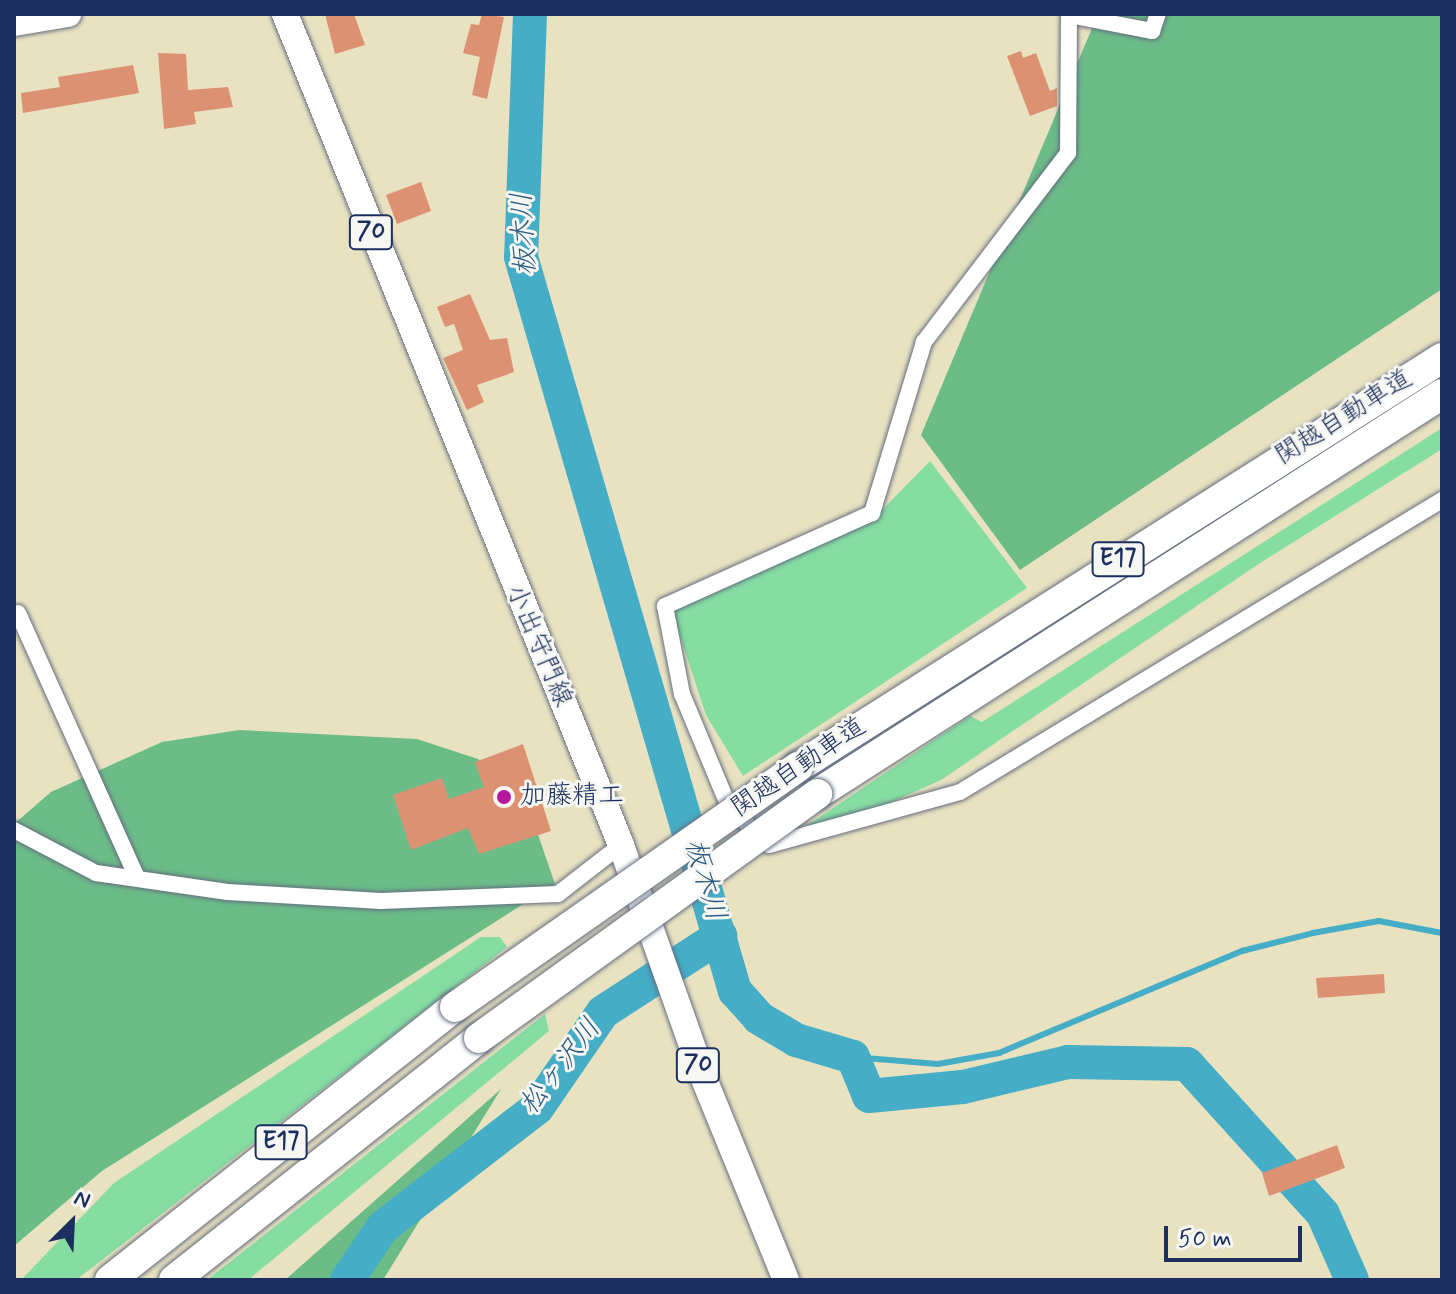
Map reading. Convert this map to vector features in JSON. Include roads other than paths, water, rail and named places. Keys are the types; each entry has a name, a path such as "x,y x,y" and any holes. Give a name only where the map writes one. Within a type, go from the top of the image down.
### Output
{"highway":[{"name":"関越自動車道","path":"110,1280 455,1007 798,767 1442,358"},
{"name":"関越自動車道","path":"174,1280 479,1038 817,794 1442,394"}],"main road":[{"path":"14,23 68,14"},
{"name":"小出守門線","path":"285,14 621,845 702,1074 786,1280"}],"street":[{"path":"1158,14 1152,31 1069,14 1068,153 924,342 872,513 665,606 682,694 729,807 769,845 960,792 1442,500"},
{"path":"18,613 137,878"},
{"path":"14,830 65,861 137,878 381,901 558,894 621,845"}],"waterway":[{"name":"板木川","path":"530,14 521,257 735,991 759,1018 796,1040 853,1057 869,1096 963,1087 1068,1062 1187,1064 1323,1214 1352,1280"},
{"path":"853,1057 938,1064 999,1053 1242,951 1313,933 1379,921 1442,933"},
{"name":"松ヶ沢川","path":"347,1280 383,1227 537,1108 603,1012 720,936"}],"place":[{"name":"加藤精工","path":"504,797"}]}
